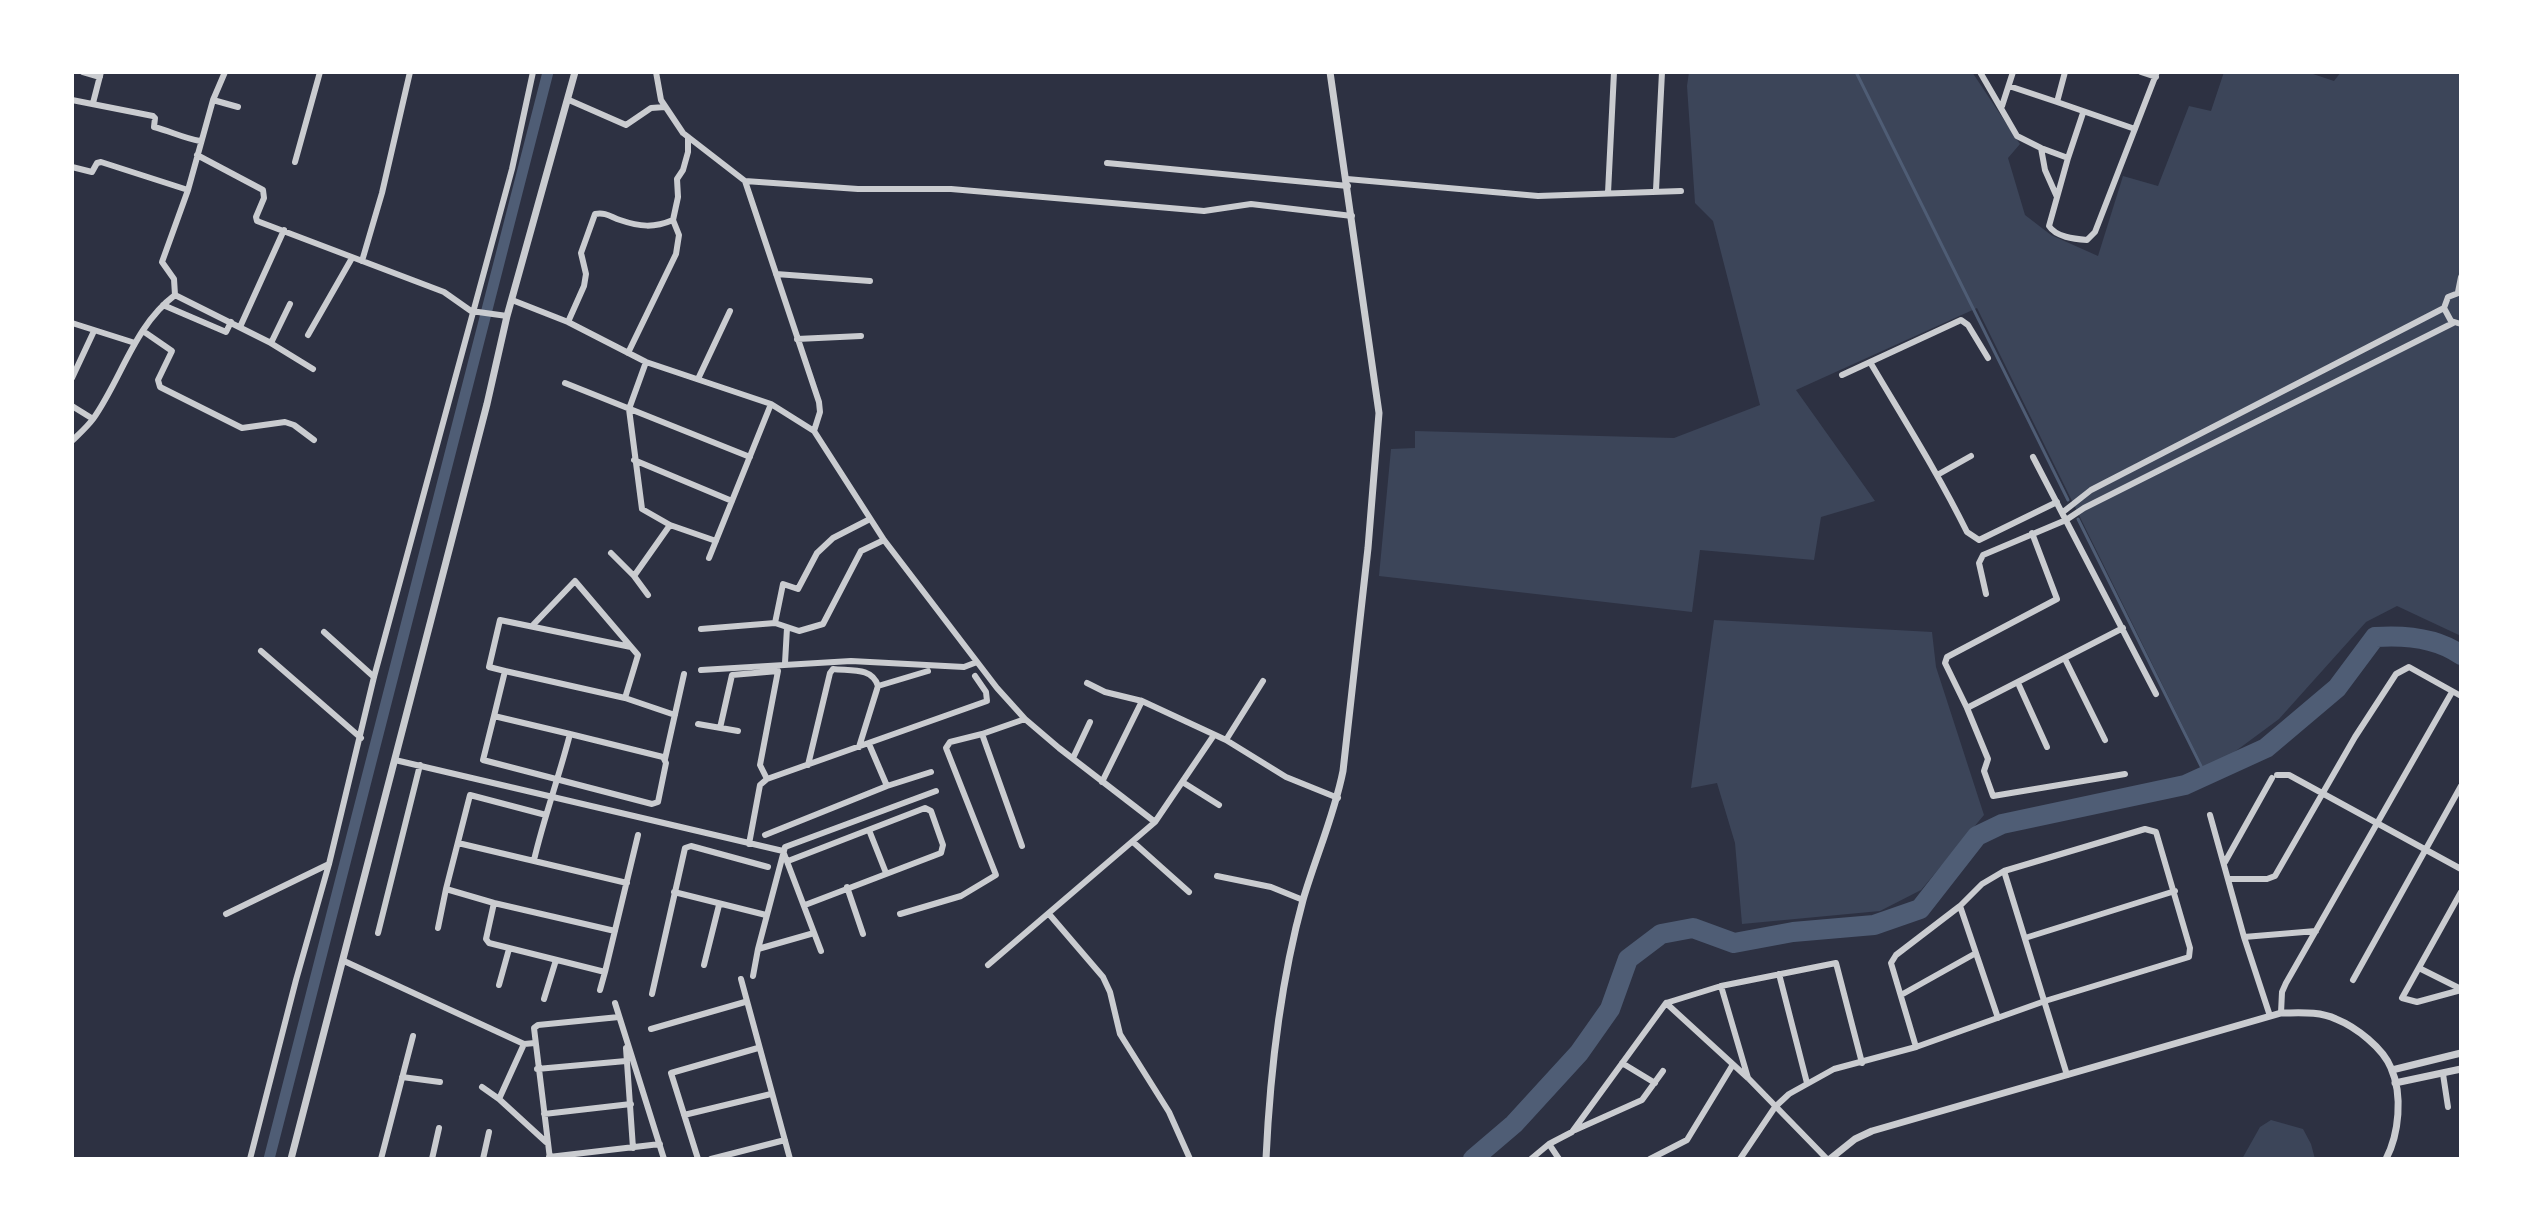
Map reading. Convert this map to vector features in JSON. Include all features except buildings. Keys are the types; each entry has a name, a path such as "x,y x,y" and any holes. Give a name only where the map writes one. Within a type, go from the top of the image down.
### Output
{"street":[{"path":"83,72 100,74 93,103"},
{"path":"175,295 175,281 162,262 188,190 213,100 225,72"},
{"path":"295,162 320,72"},
{"path":"362,261 382,193 410,72"},
{"path":"250,1159 329,864 374,677 512,169 533,72"},
{"path":"291,1159 344,961 505,316 575,72"},
{"path":"656,72 661,100 688,137 745,181 858,189 951,189 1204,211 1251,204 1352,216"},
{"path":"1266,1159 1269,1100 1282,997 1303,900 1338,798 1345,759 1379,413 1330,72"},
{"path":"1608,193 1614,72"},
{"path":"1656,190 1662,72"},
{"path":"1980,72 2017,136 2068,158"},
{"path":"2002,106 2013,72"},
{"path":"2057,102 2065,72"},
{"path":"2083,113 2048,223 2052,231 2075,239 2091,238 2135,129 2156,75 2141,72"},
{"path":"2009,86 2135,129"},
{"path":"72,100 153,116 154,127 174,136 200,141"},
{"path":"213,100 238,107"},
{"path":"569,100 626,125 651,108 665,107"},
{"path":"628,353 676,254 679,235 673,220 678,197 677,179 688,152 688,137"},
{"path":"2041,148 2047,177 2057,197"},
{"path":"197,155 263,190 264,198 255,219 444,292 474,312 505,316"},
{"path":"72,167 93,172 97,163 101,162 188,190"},
{"path":"1107,163 1538,196 1681,191"},
{"path":"745,181 819,402 820,412 814,431"},
{"path":"568,322 586,279 581,253 595,214 603,213 633,224 656,227 673,220"},
{"path":"240,327 284,230"},
{"path":"308,335 352,258"},
{"path":"776,274 870,281"},
{"path":"2457,323 2447,317 2444,308 2448,297 2460,292 2461,277"},
{"path":"72,441 93,419 143,331 175,295"},
{"path":"175,295 269,342 313,369"},
{"path":"512,300 568,322 646,362 771,404 814,431 884,540 977,662 1025,719 1155,822"},
{"path":"269,342 290,304"},
{"path":"163,305 226,332 231,322"},
{"path":"2064,516 2091,490 2444,308"},
{"path":"698,379 730,311"},
{"path":"1842,375 1961,320 1968,325 1988,358"},
{"path":"72,323 135,343"},
{"path":"1986,594 1979,563 1983,555 2457,323"},
{"path":"72,378 94,331"},
{"path":"143,331 172,351 158,380 160,387 242,428 285,422 314,440"},
{"path":"797,339 861,336"},
{"path":"646,362 629,409 642,509 670,525 716,541"},
{"path":"1870,362 1939,474 1967,532 1979,540 2057,502"},
{"path":"565,383 750,457"},
{"path":"709,558 771,404"},
{"path":"72,406 93,419"},
{"path":"1939,474 1971,456"},
{"path":"2033,457 2156,694"},
{"path":"634,460 732,501"},
{"path":"775,623 783,584 798,589 817,553 833,538 870,519"},
{"path":"634,576 670,525"},
{"path":"2032,533 2057,599 1947,657 1945,663 1988,759 1984,771 1993,796 2125,774"},
{"path":"701,629 775,623 799,631 823,624 861,551 884,540"},
{"path":"611,553 648,595"},
{"path":"532,626 575,581 638,655 625,698"},
{"path":"631,647 500,620 489,667 625,698 675,715"},
{"path":"785,663 787,628"},
{"path":"1967,708 2123,628"},
{"path":"324,632 374,677"},
{"path":"261,651 361,738"},
{"path":"2065,659 2105,740"},
{"path":"701,670 851,661 964,667 977,662"},
{"path":"2229,879 2267,879 2275,876 2355,737 2396,674 2409,667 2461,696"},
{"path":"808,765 833,669 870,673 878,686 859,747"},
{"path":"505,671 483,760 656,804 684,674"},
{"path":"720,728 732,675 778,671 760,765 767,779"},
{"path":"878,686 928,671"},
{"path":"749,844 760,785 767,779 987,701 986,692 975,676"},
{"path":"1226,740 1263,681"},
{"path":"1087,683 1105,692 1142,701 1226,740 1286,777 1338,798"},
{"path":"2018,683 2047,747"},
{"path":"2281,1013 2282,992 2452,692"},
{"path":"1102,782 1142,701"},
{"path":"494,716 665,759"},
{"path":"900,914 961,896 996,875 946,748 950,742 1025,719"},
{"path":"1073,758 1090,722"},
{"path":"698,724 738,731"},
{"path":"534,860 570,734"},
{"path":"982,734 1022,846"},
{"path":"988,965 1155,822 1214,735"},
{"path":"869,744 887,786"},
{"path":"395,760 783,851"},
{"path":"378,933 420,765"},
{"path":"765,835 887,786 931,772"},
{"path":"2225,863 2275,776 2289,775 2461,869"},
{"path":"1184,783 1219,805"},
{"path":"2353,980 2461,786"},
{"path":"753,976 785,847 936,791"},
{"path":"438,928 470,795 546,815"},
{"path":"788,861 925,808 931,811 944,849 941,853 805,905"},
{"path":"2210,815 2270,1016"},
{"path":"1740,1159 1775,1107 1807,1083 1834,1069 1916,1047 2045,1001 2189,957 2191,954 2160,836 2153,830 2145,829 2004,871 1982,884 1960,906 1896,955 1891,963 1916,1047"},
{"path":"869,830 886,873"},
{"path":"600,990 638,835"},
{"path":"1133,842 1189,892"},
{"path":"458,843 627,883"},
{"path":"652,994 687,846 768,867"},
{"path":"783,851 821,951"},
{"path":"226,914 329,864"},
{"path":"2004,871 2067,1075"},
{"path":"1217,876 1271,887 1303,900"},
{"path":"847,887 863,934"},
{"path":"446,889 615,931"},
{"path":"2025,938 2175,891"},
{"path":"674,892 766,915"},
{"path":"2461,892 2404,1000 2417,1002 2461,990"},
{"path":"494,903 487,941 605,972"},
{"path":"704,965 719,905"},
{"path":"1960,906 1998,1018"},
{"path":"1049,914 1103,977 1110,992 1120,1034 1169,1112 1190,1159"},
{"path":"2244,937 2317,931"},
{"path":"758,949 814,933"},
{"path":"499,985 509,949"},
{"path":"1901,995 1976,953"},
{"path":"544,999 556,960"},
{"path":"344,961 524,1044 535,1043"},
{"path":"1572,1132 1666,1003 1721,986 1836,963 1862,1063"},
{"path":"2419,968 2461,990"},
{"path":"1779,974 1807,1083"},
{"path":"741,979 790,1159"},
{"path":"1721,986 1749,1079"},
{"path":"651,1029 745,1002"},
{"path":"615,1003 664,1159"},
{"path":"1666,1003 1749,1079 1829,1159 1855,1139 1872,1131 2281,1013 2314,1013 2336,1019 2362,1035 2386,1059 2392,1070 2398,1118 2388,1158"},
{"path":"619,1017 538,1025 534,1028 550,1158 660,1144"},
{"path":"381,1159 413,1036"},
{"path":"625,1040 633,1148"},
{"path":"499,1099 524,1044"},
{"path":"698,1159 671,1073 758,1048"},
{"path":"2392,1070 2461,1053"},
{"path":"537,1069 626,1061"},
{"path":"1622,1063 1655,1083"},
{"path":"1650,1159 1687,1140 1732,1066"},
{"path":"2395,1083 2461,1069"},
{"path":"1531,1159 1549,1144 1642,1100 1663,1071"},
{"path":"2443,1074 2448,1107"},
{"path":"402,1077 440,1082"},
{"path":"482,1087 547,1143"},
{"path":"684,1115 771,1094"},
{"path":"544,1114 631,1104"},
{"path":"432,1159 439,1128"},
{"path":"483,1159 489,1132"},
{"path":"711,1159 785,1140"},
{"path":"1549,1144 1559,1159"}],"shaded area":[{"path":"1689,72 1972,72 2020,144 2008,158 2025,215 2051,235 2098,256 2123,176 2158,186 2189,106 2211,111 2224,72 2307,72 2334,81 2341,72 2461,72 2461,636 2397,606 2366,622 2279,719 2206,773 1977,308 1796,390 1875,501 1821,517 1814,560 1700,550 1692,612 1379,576 1391,449 1415,448 1415,431 1674,438 1760,405 1713,221 1695,203 1687,86"},
{"path":"1714,620 1932,632 1936,667 1984,815 1921,890 1880,911 1742,924 1735,843 1717,783 1691,788"},
{"path":"2271,1120 2303,1129 2315,1159 2242,1159 2260,1127"}],"waterway":[{"path":"269,1159 548,72"},
{"path":"1856,72 2068,500"},
{"path":"2078,519 2206,776"},
{"path":"1473,1159 1514,1124 1579,1053 1610,1009 1628,959 1661,934 1693,928 1734,943 1793,932 1874,925 1920,909 1977,836 2002,824 2185,785 2266,748 2337,688 2375,637 2420,638 2441,644 2461,655"}]}
